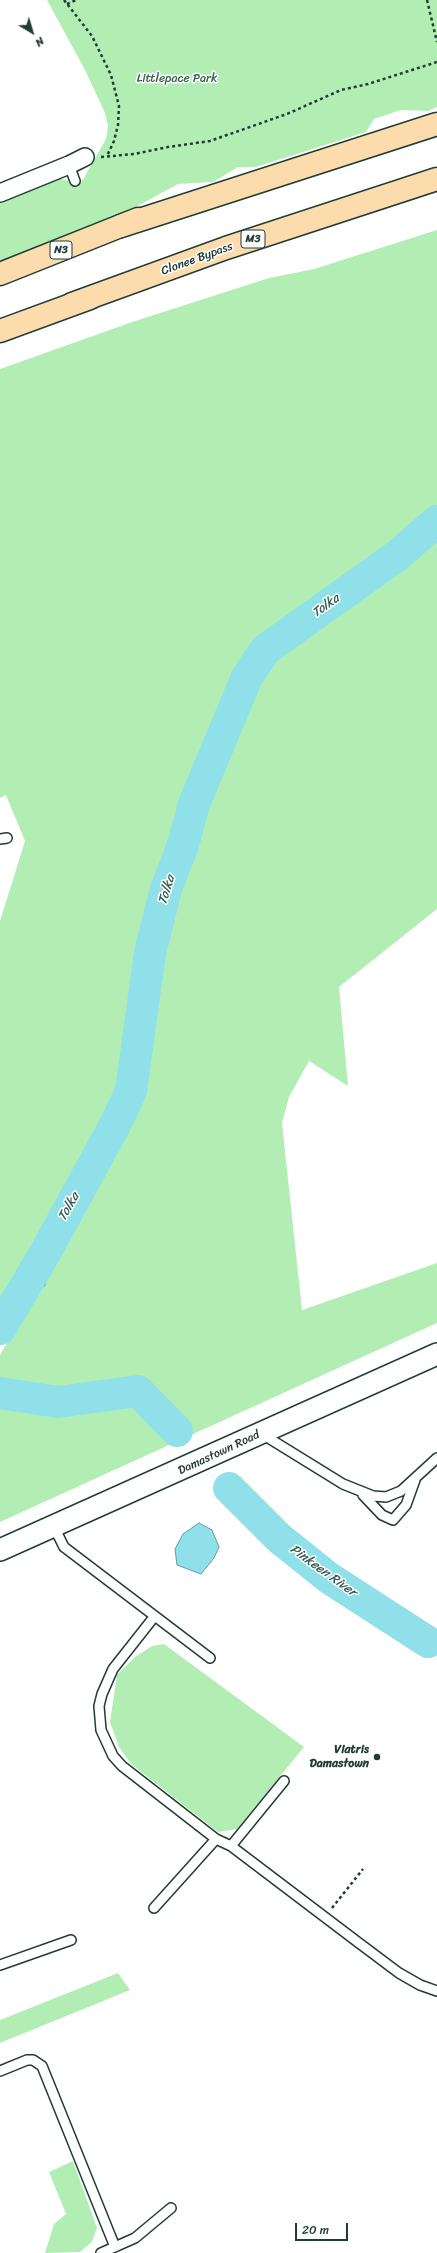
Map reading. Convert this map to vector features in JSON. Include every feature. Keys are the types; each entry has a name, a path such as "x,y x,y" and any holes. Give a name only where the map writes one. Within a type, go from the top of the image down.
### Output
{"highway":[{"path":"121,226 224,182 437,113"},
{"path":"121,226 437,124"},
{"name":"Clonee Bypass","path":"72,304 226,248 437,179"},
{"path":"0,331 72,304 437,190"},
{"name":"N3","path":"0,274 121,226"}],"street":[{"path":"0,193 69,165 84,157"},
{"name":"Damastown Road","path":"0,1550 437,1354"}],"lane":[{"path":"69,165 75,181"},
{"path":"261,1433 357,1490 367,1498 382,1515 393,1520 406,1505 416,1477"},
{"path":"357,1490 373,1496 386,1497 401,1491 437,1458"},
{"path":"54,1527 64,1547 154,1617 210,1658"},
{"path":"154,1617 112,1669 105,1682 99,1706 101,1730 109,1750 122,1766 216,1839 231,1846 399,1973 420,1985 437,1991"},
{"path":"231,1846 284,1781"},
{"path":"154,1908 216,1839"},
{"path":"0,1965 71,1940"},
{"path":"0,2071 26,2060 34,2060 42,2066 115,2247"},
{"path":"101,2253 135,2238 171,2208"}],"path":[{"path":"64,0 92,36 111,76 116,92 119,106 118,125 114,141 107,157"},
{"path":"67,4 76,0"},
{"path":"427,0 437,42"},
{"path":"84,157 107,157 210,141 287,114 341,90 368,84 437,62"},
{"path":"325,1918 363,1869"}],"green space":[{"name":"Littlepace Park","path":"47,0 437,0 437,107 428,111 401,110 374,119 366,132 256,167 238,167 213,182 178,184 125,213 0,261 0,202 56,178 81,183 106,139 108,126 105,113 85,70"},
{"path":"437,230 437,517 416,531 375,568 265,638 244,671 201,762 151,926 135,991 132,1054 126,1092 101,1142 0,1322 0,921 25,841 6,795 0,798 0,369 132,322 269,278 314,269"},
{"path":"437,526 437,909 339,987 348,1086 309,1061 289,1097 282,1123 302,1310 437,1263 437,1323 0,1522 0,1355 111,1159 144,1085 153,982 203,810 257,676 275,649 394,574"},
{"path":"164,1644 304,1747 237,1829 218,1832 131,1764 119,1747 110,1722 117,1675 135,1657 152,1646"},
{"path":"118,1973 130,1990 0,2043 0,2020"},
{"path":"73,2161 97,2228 92,2242 80,2252 45,2253 54,2224 66,2214 49,2172"}],"water":[{"path":"199,1523 212,1530 219,1547 214,1558 201,1574 177,1565 175,1549 183,1534"}],"waterway":[{"name":"Tolka","path":"0,1329 45,1253 116,1123 131,1091 150,953 166,889 183,845 194,804 247,677 265,650 398,555 437,521"},
{"path":"30,1277 43,1284"},
{"name":"Pinkeen River","path":"0,1393 58,1402 138,1391 177,1431"},
{"name":"Pinkeen River","path":"229,1488 279,1538 329,1578 428,1642"}],"place":[{"name":"Viatris Damastown","path":"377,1757"}]}
